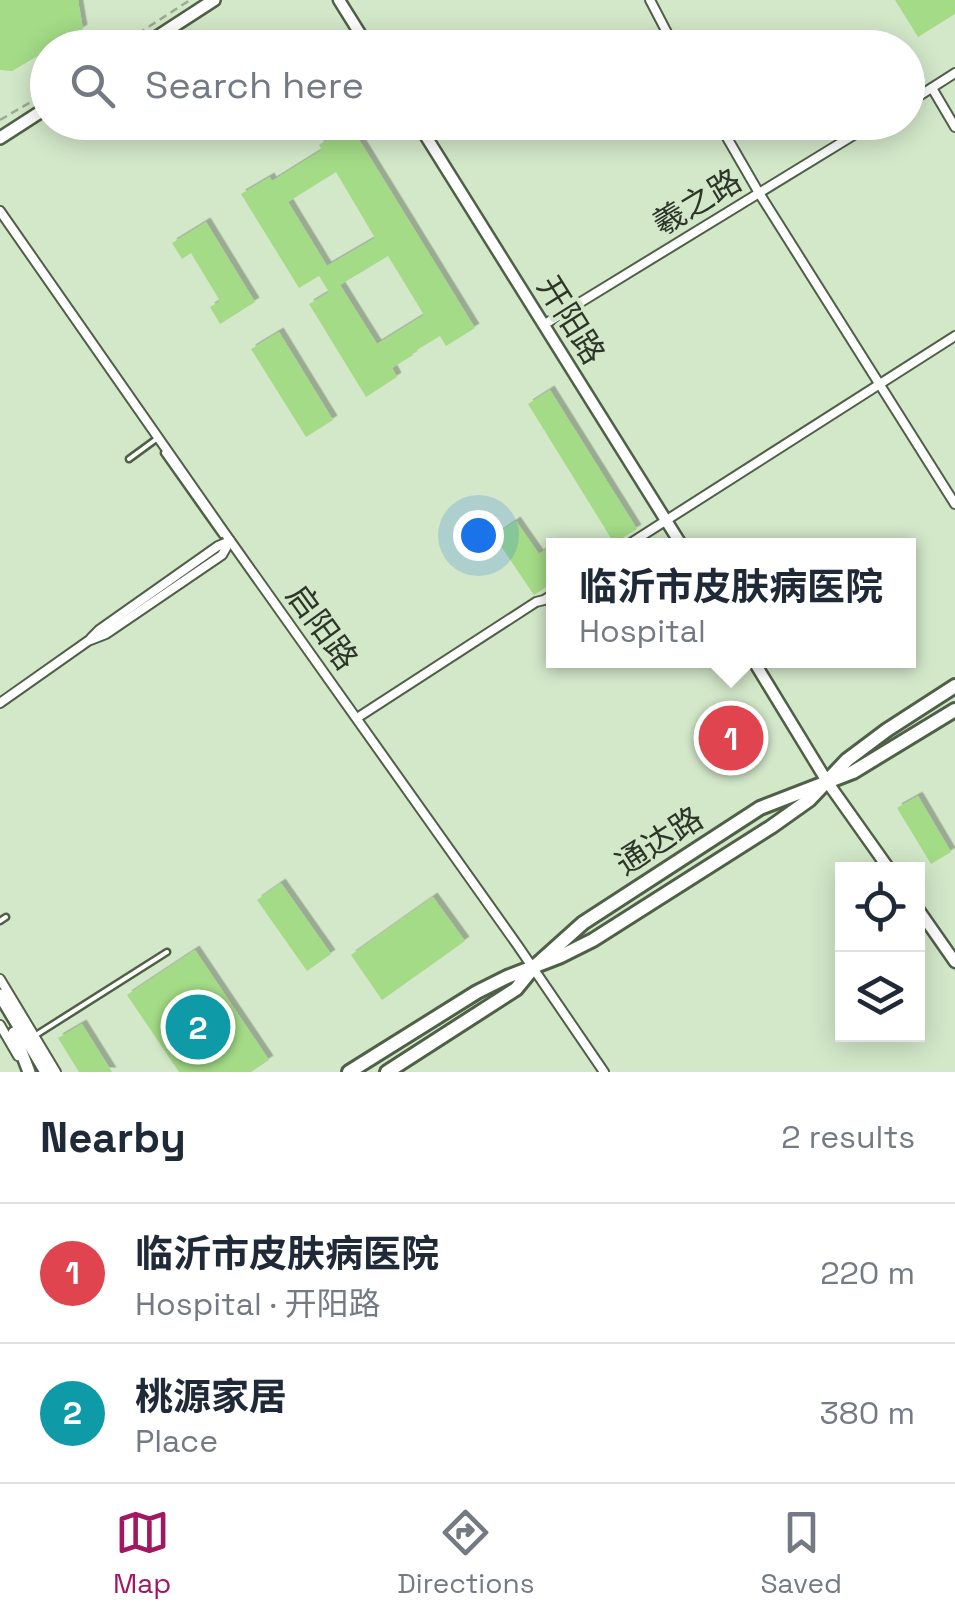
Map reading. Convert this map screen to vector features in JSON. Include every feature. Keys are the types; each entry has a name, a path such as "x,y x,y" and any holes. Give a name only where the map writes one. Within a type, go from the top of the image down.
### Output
{"main road":[{"path":"168,30 214,0"},
{"path":"0,138 30,119"},
{"name":"通达路","path":"349,1072 477,992 593,940 771,827 809,800 847,760 955,686"},
{"name":"通达路","path":"387,1072 516,989 534,967 583,923 760,808 876,760 955,710"},
{"path":"0,995 38,1072"},
{"path":"0,1009 46,1072"},
{"path":"15,1028 37,1039"},
{"path":"15,1028 28,1072"}],"street":[{"path":"339,0 358,30"},
{"path":"650,0 666,30"},
{"path":"925,92 955,73"},
{"path":"932,88 955,127"},
{"name":"开阳路","path":"427,140 677,538"},
{"path":"728,140 955,504"},
{"name":"羲之路","path":"544,324 846,140"},
{"name":"启阳路","path":"0,211 604,1072"},
{"path":"638,538 955,336"},
{"path":"0,702 230,541"},
{"path":"357,718 546,599"},
{"path":"758,668 828,783 884,862"},
{"path":"925,919 955,962"},
{"path":"0,979 56,1072"},
{"path":"0,1025 28,1072"}],"lane":[{"path":"130,459 155,436"},
{"path":"37,1039 167,952"}],"path":[{"path":"144,30 190,0"},
{"path":"0,120 30,102"}],"building":[{"path":"0,0 78,0 83,29 30,30 30,60 12,71 0,70"},
{"path":"895,0 955,0 955,14 925,33 914,30"},
{"path":"327,140 359,140 475,328 446,346 440,336 412,353 392,368 397,377 366,397 309,304 329,292 319,276 299,288 241,194 270,177 272,181 322,150 319,145","holes":["336,172 375,238 327,266 288,202","388,256 424,315 377,344 340,285"]},
{"path":"206,222 255,302 220,324 210,307 220,301 191,253 182,259 172,243"},
{"path":"279,332 333,420 306,437 251,349"},
{"path":"550,390 637,529 622,538 611,538 528,404"},
{"path":"516,521 539,554 546,549 546,587 534,595 494,536"},
{"path":"918,796 951,852 931,864 897,808"},
{"path":"281,883 331,954 307,971 257,900"},
{"path":"433,897 465,941 382,1000 351,955"},
{"path":"195,950 269,1060 251,1072 179,1072 127,995"},
{"path":"82,1024 112,1072 79,1072 58,1038"}],"place":[{"name":"临沂市皮肤病医院","path":"731,738"},
{"name":"桃源家居","path":"198,1027"}]}
